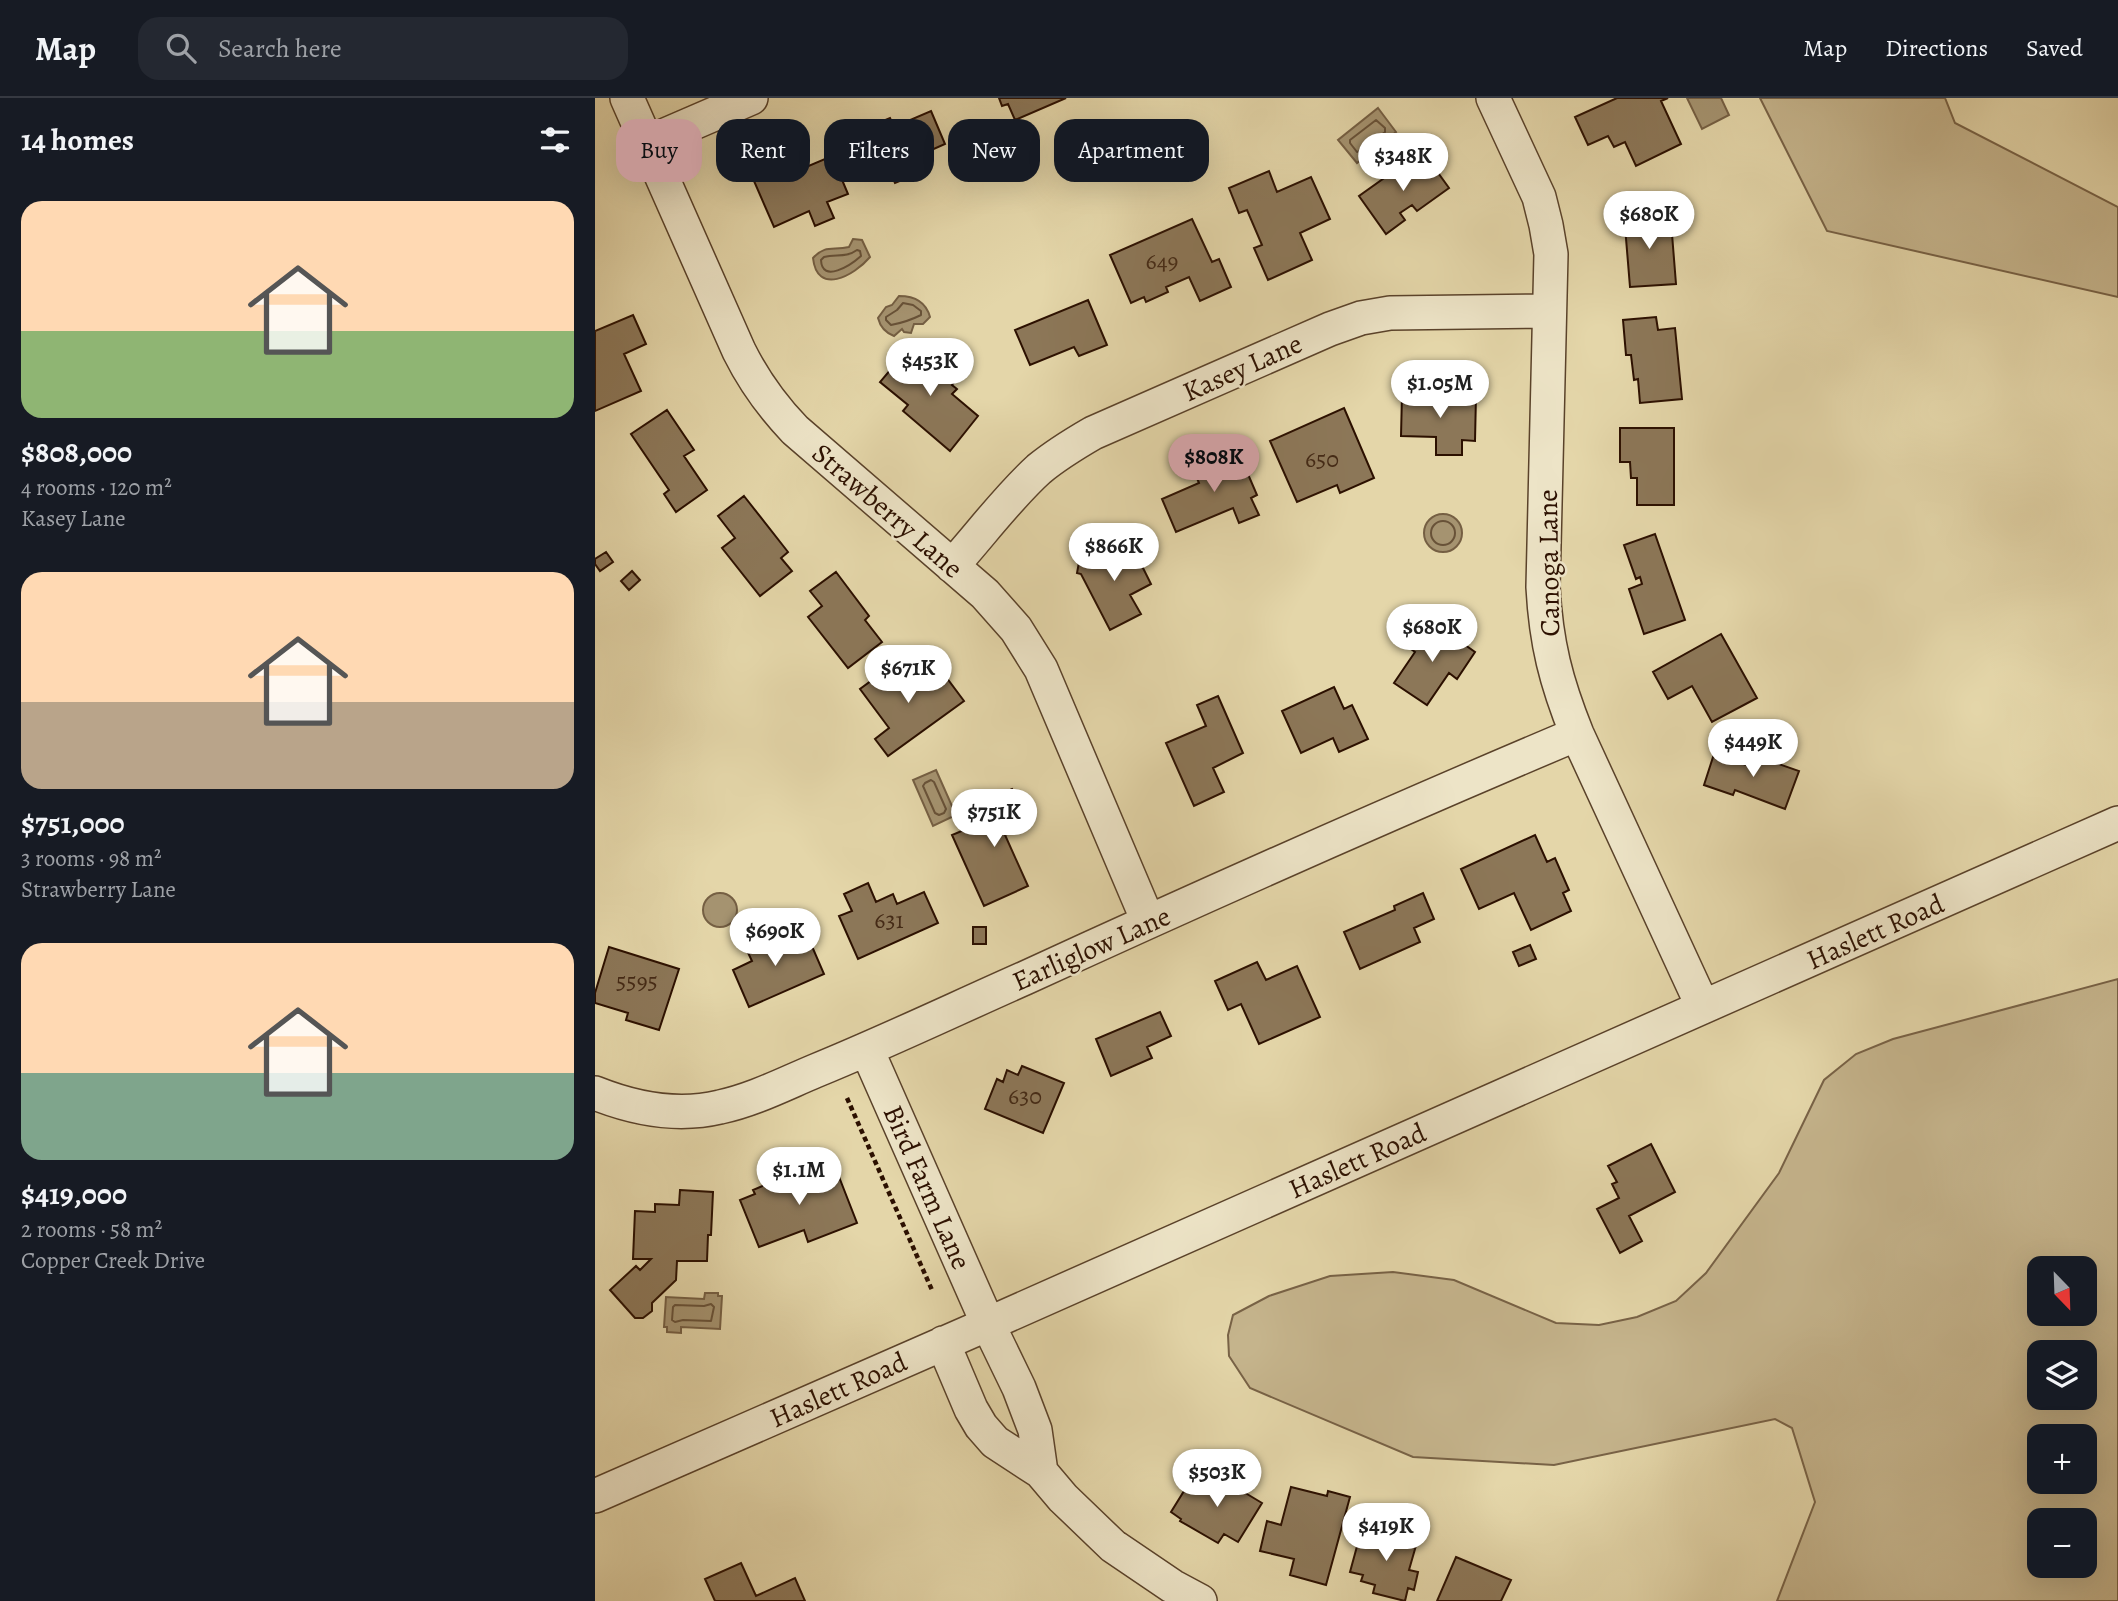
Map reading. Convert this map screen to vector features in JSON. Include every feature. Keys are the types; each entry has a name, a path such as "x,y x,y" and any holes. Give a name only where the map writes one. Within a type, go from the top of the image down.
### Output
{"street":[{"name":"Strawberry Lane","path":"627,98 636,119"},
{"path":"702,119 751,98"},
{"name":"Canoga Lane","path":"1493,98 1538,197 1551,254 1543,587 1545,626 1552,664 1577,734 1703,1007"},
{"name":"Strawberry Lane","path":"664,182 739,351 761,391 795,430 953,566 1001,611 1016,629 1035,659 1148,922"},
{"name":"Kasey Lane","path":"953,566 1026,483 1074,444 1093,433 1338,326 1361,318 1390,313 1548,311"},
{"name":"Earliglow Lane","path":"595,1093 643,1108 681,1111 719,1108 744,1101 867,1050 1148,922 1577,734"},
{"name":"Haslett Road","path":"595,1496 2118,823"},
{"name":"Bird Farm Lane","path":"867,1050 1019,1388 1035,1430 1041,1472"},
{"path":"943,1343 981,1426 1007,1451 1041,1472 1063,1498 1113,1546 1151,1573 1200,1601"}],"path":[{"path":"847,1098 932,1290"}],"shaded area":[{"path":"1760,98 1945,98 1955,123 2118,207 2118,297 1827,231"},
{"path":"2118,979 2118,1601 1777,1601 1815,1502 1792,1428 1775,1419 1554,1465 1413,1457 1250,1388 1229,1356 1228,1335 1233,1315 1269,1296 1330,1276 1393,1272 1454,1280 1556,1323 1599,1325 1637,1317 1676,1301 1706,1273 1779,1173 1824,1080 1856,1054 1893,1039"}],"water":[{"path":"1687,98 1721,98 1729,115 1702,129"},
{"path":"1378,108 1396,132 1357,163 1338,140"},
{"path":"853,239 862,240 870,257 846,276 837,279 821,277 813,258 826,249 849,247"},
{"path":"899,296 919,301 926,307 930,317 923,324 914,324 911,333 902,329 894,336 884,329 878,318"},
{"path":"1443,514 1456,520 1462,533 1456,546 1443,552 1430,546 1424,533 1430,520"},
{"path":"936,770 956,815 933,826 913,780"},
{"path":"720,893 732,898 737,910 732,922 720,927 708,922 703,910 708,898"},
{"path":"705,1293 718,1293 718,1296 722,1296 720,1329 681,1327 681,1333 667,1332 667,1327 664,1327 666,1297 704,1299"}],"building":[{"path":"999,98 1066,98 1017,119 1015,119 1008,104 1002,106"},
{"path":"1617,98 1668,98 1661,101 1681,144 1636,166 1625,142 1614,147 1608,136 1588,145 1575,117"},
{"path":"931,111 945,144 934,149 934,119 912,119"},
{"path":"824,159 824,182 843,182 848,194 827,202 834,218 815,226 809,211 774,227 754,182 810,182 810,165"},
{"path":"1411,159 1417,167 1428,159 1449,188 1417,211 1412,205 1400,213 1405,220 1386,234 1359,196"},
{"path":"1269,171 1277,192 1311,177 1330,219 1300,233 1312,260 1268,280 1254,248 1262,245 1247,210 1239,213 1229,188"},
{"path":"1660,211 1662,235 1672,234 1676,284 1630,287 1624,214"},
{"path":"1192,219 1212,262 1219,259 1231,287 1200,301 1189,277 1166,287 1168,292 1146,302 1144,297 1131,303 1110,255"},
{"path":"1088,300 1107,345 1079,356 1074,347 1030,365 1015,330"},
{"path":"633,315 646,344 624,354 641,391 595,411 595,331"},
{"path":"1656,317 1658,330 1675,328 1682,399 1640,403 1638,379 1634,380 1631,355 1626,355 1623,320"},
{"path":"908,349 930,368 938,359 959,376 952,385 957,389 952,394 978,416 950,451 903,411 908,405 880,382"},
{"path":"1402,394 1476,395 1475,441 1462,440 1462,455 1436,455 1436,437 1401,436"},
{"path":"1344,408 1374,478 1340,493 1337,485 1297,502 1270,441"},
{"path":"667,410 694,450 684,456 707,490 676,512 664,494 669,490 631,434"},
{"path":"1620,428 1674,428 1674,505 1637,505 1637,478 1631,478 1630,462 1620,462"},
{"path":"1238,451 1257,495 1251,498 1259,515 1239,523 1233,508 1176,532 1162,499 1199,483 1194,471"},
{"path":"744,496 788,552 781,558 792,571 760,596 722,548 735,538 718,516"},
{"path":"1655,534 1685,620 1644,634 1629,589 1642,584 1640,577 1636,579 1624,545"},
{"path":"1113,540 1115,543 1118,541 1128,561 1137,556 1151,584 1130,595 1141,614 1110,630 1081,574 1077,573 1080,557 1086,559 1098,552 1096,549"},
{"path":"606,552 613,562 600,571 595,559"},
{"path":"632,571 640,580 629,590 621,581"},
{"path":"836,572 869,616 865,620 882,642 848,668 808,617 822,606 810,591"},
{"path":"1421,625 1443,640 1448,633 1475,652 1457,679 1449,673 1427,705 1394,683 1415,652 1407,646"},
{"path":"1721,634 1757,698 1712,722 1692,686 1668,699 1653,672"},
{"path":"898,661 919,690 943,673 964,701 888,756 875,739 889,728 860,689"},
{"path":"1334,687 1344,709 1352,705 1368,739 1339,752 1333,738 1301,753 1282,711"},
{"path":"1218,696 1243,753 1213,768 1224,792 1194,806 1166,743 1206,726 1197,705"},
{"path":"1714,754 1749,766 1753,755 1799,771 1785,809 1735,790 1733,795 1704,785"},
{"path":"1012,789 1028,825 1005,835 1028,886 984,906 952,835 988,820 981,803"},
{"path":"1535,835 1547,862 1555,858 1569,890 1563,893 1571,911 1531,930 1514,893 1479,909 1461,869"},
{"path":"868,883 876,902 893,894 897,904 924,892 938,923 858,959 839,916 852,911 844,894"},
{"path":"1423,893 1434,919 1414,928 1420,942 1360,969 1344,932 1395,910 1394,906"},
{"path":"973,927 986,927 986,944 973,944"},
{"path":"766,930 776,951 808,937 824,974 749,1007 733,970 752,961 742,940"},
{"path":"1530,945 1536,959 1519,966 1513,952"},
{"path":"609,947 679,969 659,1030 626,1020 628,1013 595,1003 595,993"},
{"path":"1257,962 1266,980 1297,966 1320,1017 1259,1044 1241,1004 1228,1010 1215,981"},
{"path":"1160,1012 1171,1036 1147,1047 1152,1058 1111,1076 1096,1039"},
{"path":"1022,1066 1064,1083 1043,1133 985,1109 997,1079 1003,1082 1007,1070 1018,1075"},
{"path":"1651,1144 1675,1192 1629,1216 1642,1241 1620,1253 1597,1209 1619,1198 1612,1184 1617,1182 1608,1166"},
{"path":"834,1164 857,1223 808,1242 804,1230 759,1247 740,1200 755,1194 753,1190 772,1182 774,1187 780,1185 778,1181 795,1174 797,1178"},
{"path":"680,1190 713,1192 707,1261 677,1261 676,1280 652,1303 652,1311 643,1318 635,1318 610,1290 636,1266 640,1270 651,1259 633,1259 635,1211 655,1212 655,1204 679,1205"},
{"path":"1212,1473 1262,1503 1238,1542 1224,1534 1218,1543 1180,1521 1181,1519 1171,1512 1189,1483 1200,1490"},
{"path":"1291,1487 1327,1496 1328,1491 1350,1497 1326,1585 1290,1575 1294,1559 1260,1551 1267,1521 1281,1525"},
{"path":"1362,1528 1417,1542 1409,1570 1418,1572 1414,1590 1408,1588 1405,1601 1373,1593 1375,1585 1361,1581 1363,1575 1350,1572"},
{"path":"1456,1557 1511,1580 1501,1601 1437,1601"},
{"path":"741,1563 756,1596 795,1578 805,1601 715,1601 705,1579"}]}
